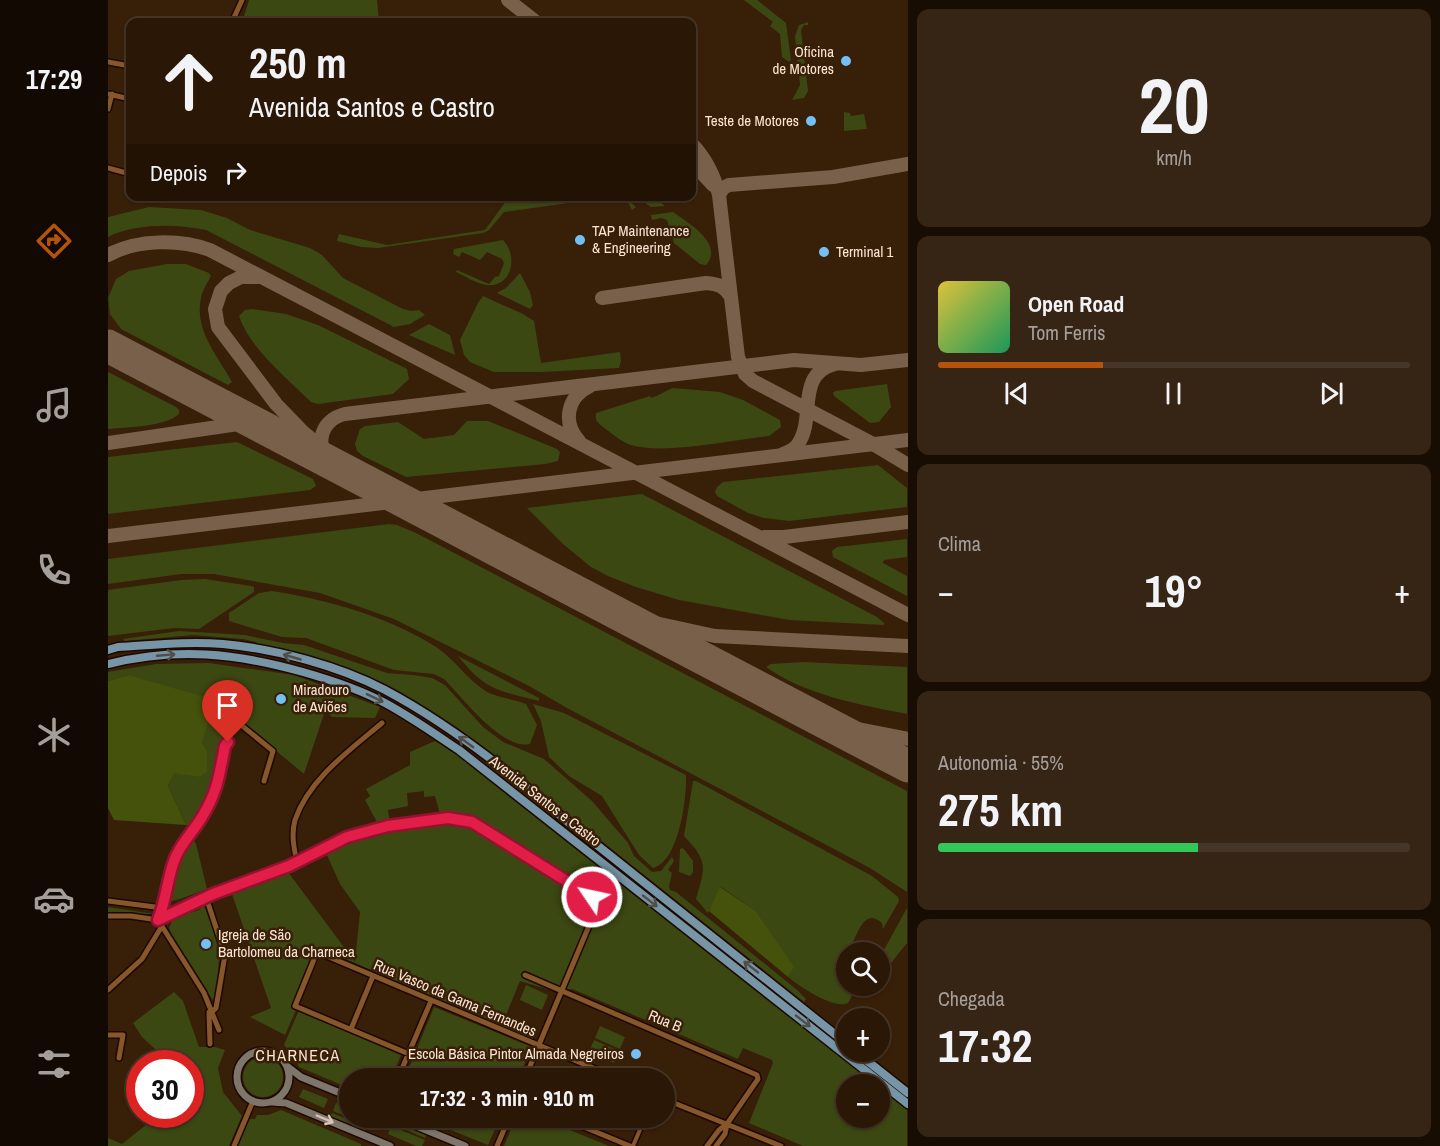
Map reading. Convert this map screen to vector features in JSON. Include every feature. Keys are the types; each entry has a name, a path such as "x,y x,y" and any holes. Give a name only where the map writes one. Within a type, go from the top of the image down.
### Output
{"main road":[{"name":"Avenida Santos e Castro","path":"108,650 118,647 186,643 246,647 339,671 385,690 432,719 530,789 563,818 836,1035"},
{"name":"Avenida Santos e Castro","path":"108,664 167,654 220,654 318,676 384,702 468,757 908,1104"},
{"path":"339,1093 296,1075 277,1056 267,1052 253,1053 238,1069 238,1084 243,1093 253,1101 286,1103 372,1142 390,1146"},
{"path":"869,1062 908,1093"},
{"path":"269,1102 282,1094 287,1085 288,1074 285,1064"},
{"path":"421,1128 465,1146"}],"street":[{"path":"234,18 242,0"},
{"path":"108,62 126,65"},
{"path":"108,109 110,94 126,98"},
{"path":"108,168 126,173"},
{"path":"158,920 174,859 202,817 219,782 225,746 235,720 273,751 264,781"},
{"path":"297,862 293,846 293,831 295,820 303,805 317,783 335,763 382,723"},
{"path":"108,916 158,920 206,897 297,862 347,837 376,829 432,819 456,818 472,822 592,897 595,902 594,914 529,1068"},
{"path":"206,897 226,960 216,1008 212,1012"},
{"path":"108,901 163,908"},
{"path":"158,920 209,1004 219,1030"},
{"path":"108,990 142,959 162,926"},
{"name":"Rua Vasco da Gama Fernandes","path":"351,1029 295,1006 317,952 591,1068"},
{"name":"Rua B","path":"525,975 758,1075 758,1079 727,1124"},
{"path":"373,976 351,1029 409,1054"},
{"path":"403,1068 431,1001"},
{"path":"209,1004 210,1044"},
{"path":"108,1035 123,1035 119,1058"},
{"path":"234,1146 253,1101"},
{"path":"675,1103 781,1146"},
{"path":"707,1146 719,1130 727,1124"},
{"path":"716,1146 725,1134 727,1124"},
{"path":"497,1146 505,1128"},
{"path":"587,1128 632,1146 640,1128"}],"green space":[{"path":"249,0 377,0 379,18 243,18"},
{"path":"744,0 757,0 786,23 791,60 789,62 782,57 780,34 770,26 773,22"},
{"path":"808,22 808,25 804,25 801,30 808,91 804,98 792,100 800,85 795,36 799,25"},
{"path":"844,112 850,113 851,116 864,114 867,129 844,131"},
{"path":"506,201 583,201 504,212 489,230 483,233 378,248 361,247 337,241 339,234 387,245 485,230"},
{"path":"625,201 629,201 636,207 632,210"},
{"path":"642,201 659,201 665,206 651,207"},
{"path":"149,207 201,210 227,218 250,230 310,248 322,255 343,278 403,309 419,310 425,315 410,324 394,327 206,230 157,226 131,229 108,237 108,217"},
{"path":"673,212 702,234 708,242 711,257 706,265 700,264 674,243 667,220 661,218 652,220 651,215"},
{"path":"503,240 508,246 511,261 510,269 503,281 487,285 475,282 456,272 457,270 489,284 499,276 504,263 502,259 487,252 480,260 462,252 459,257 453,254 454,249"},
{"path":"167,264 186,264 209,273 211,276 202,295 201,321 208,342 232,382 228,385 121,329 110,314 108,298 116,279 129,271"},
{"path":"520,273 530,292 533,305 530,309 497,293 506,288"},
{"path":"483,296 534,321 541,363 620,352 619,368 494,372 470,362 464,355 460,340"},
{"path":"245,310 286,314 318,325 407,369 409,379 393,394 318,404 311,402 260,351 244,328 239,316"},
{"path":"429,324 450,335 455,355 409,335"},
{"path":"108,372 176,407 179,414 165,422 108,429"},
{"path":"887,384 891,407 879,422 870,423 833,393 835,391"},
{"path":"673,388 720,392 743,400 780,420 781,427 769,436 680,448 645,448 622,441 600,425 596,419 596,413 650,396 651,398"},
{"path":"467,421 488,421 557,449 560,452 558,461 406,477 363,456 357,451 355,444 360,429 365,426 398,422 424,439 454,435"},
{"path":"237,442 313,479 316,486 310,490 108,514 108,457"},
{"path":"878,465 907,488 907,507 789,521 764,518 748,513 717,496 715,492 723,482"},
{"path":"642,494 877,617 885,624 789,620 679,600 636,587 591,567 563,544 527,508"},
{"path":"389,524 418,534 907,791 907,892 870,868 531,687 394,619 320,593 214,574 181,574 108,584 108,559"},
{"path":"907,539 907,557 884,560 883,563 907,576 907,596 833,557 832,551 837,547"},
{"path":"205,579 251,586 254,587 254,592 199,629 174,628 108,636 108,590"},
{"path":"272,591 336,604 357,611 398,626 436,647 487,692 526,704 537,725 530,744 519,744 496,731 444,679 434,674 394,670 306,638 282,637 229,621 229,613 259,593"},
{"path":"179,631 245,635 304,645 387,673 432,678 445,685 483,727 503,742 544,759 592,801 628,843 634,856 652,872 661,871 672,857 674,861 668,870 672,873 670,890 676,892 806,999 804,1002 505,764 456,729 371,682 243,639 193,635 125,641 123,639"},
{"path":"458,656 539,698 539,701 493,688 468,668"},
{"path":"804,662 907,667 907,714 852,703 816,692 781,677 766,667 771,664"},
{"path":"209,663 294,675 380,707 375,718 332,717 325,711 304,774 237,718 230,721 210,799 194,826 186,825 168,786 174,772 199,777 207,751 202,742 128,675 108,681 108,672 156,664"},
{"path":"128,675 215,700 202,742 207,751 207,772 199,777 174,773 168,786 186,825 114,820 108,808 108,681"},
{"path":"533,704 564,713 686,775 680,828 669,854 662,863 653,868 639,855 602,796 569,776 549,757 541,721"},
{"path":"435,741 465,760 836,1053 836,1062 847,1062 862,1074 836,1074 836,1128 890,1128 890,1097 907,1110 907,1146 803,1146 749,1123 773,1063 772,1060 743,1048 738,1059 572,989 557,992 520,981 501,1027 323,949 285,1035 250,1017 271,1008 231,891 288,872 355,962 360,912 340,884 326,853 357,837 449,822 450,813 440,814 435,796 424,797 424,791 407,793 408,806 388,810 390,823 378,824 365,800 370,796 366,789 410,765 410,752"},
{"path":"693,781 696,781 872,876 898,897 899,901 883,929 882,923 871,918 863,923 853,942 836,942 836,996 852,996 848,1003 834,1003 826,1000 788,977 793,967 756,911 721,887 708,913 696,899 703,865 698,852 684,836"},
{"path":"192,838 196,844 207,889 167,902 176,863"},
{"path":"683,848 693,861 693,872 690,876 679,872 680,849"},
{"path":"720,887 756,911 794,967 788,977 709,911"},
{"path":"204,905 210,921 214,922 223,957 219,958 218,971 221,970 215,1003 174,942 169,928 173,919 199,910"},
{"path":"108,907 154,914 108,913"},
{"path":"907,908 907,943 890,964 888,942"},
{"path":"526,985 548,995 542,1010 520,1000"},
{"path":"174,992 183,1001 199,1047 215,1047 225,1050 218,1068 223,1092 242,1116 229,1146 108,1146 108,1138 122,1144 142,1128 204,1128 204,1050 156,1050 142,1037 133,1023"},
{"path":"434,1007 532,1047 523,1068 409,1068"},
{"path":"299,1010 402,1053 395,1068 339,1068 339,1084 299,1067 293,1054 284,1045"},
{"path":"600,1026 625,1037 620,1049 595,1038"},
{"path":"594,1040 619,1051 614,1063 589,1052"},
{"path":"263,1057 277,1063 283,1077 277,1091 263,1097 249,1091 243,1077 249,1063"},
{"path":"303,1089 328,1099 324,1108 299,1097"},
{"path":"336,1103 339,1104 339,1113 333,1111"},
{"path":"281,1110 361,1144 361,1146 238,1146 249,1119"},
{"path":"332,1113 339,1116 339,1121 330,1117"},
{"path":"390,1128 396,1128 425,1140 422,1146 416,1146 388,1134"},
{"path":"401,1128 414,1128 427,1134 425,1138"},
{"path":"446,1128 496,1128 488,1145"},
{"path":"512,1128 565,1128 609,1146 504,1146"}],"taxiway":[{"path":"508,0 531,18"},
{"path":"696,149 709,167 719,195 738,357 745,374 753,381 908,465"},
{"path":"719,195 723,188 729,185 833,177 908,164"},
{"path":"696,170 713,185"},
{"path":"108,255 132,246 159,242 198,246 210,250 908,615"},
{"path":"259,277 241,277 229,283 221,291 215,309 218,327 276,404 304,433 352,472 375,486"},
{"path":"602,298 706,283 721,286 731,297"},
{"path":"336,466 324,452 322,437 329,423 345,414 794,360 861,365 908,360"},
{"path":"783,454 797,446 803,434 810,387 815,377 823,369 835,364"},
{"path":"579,441 570,426 570,410 576,397 590,386"},
{"path":"108,443 252,422"},
{"path":"108,536 908,440"},
{"path":"764,537 784,537 908,522"},
{"path":"602,606 646,621 715,636 908,646"},
{"path":"776,697 853,728 908,739"}],"runway":[{"path":"108,346 908,766"}],"place":[{"name":"Oficina de Motores","path":"846,61"},
{"name":"Teste de Motores","path":"811,121"},
{"name":"TAP Maintenance & Engineering","path":"580,240"},
{"name":"Terminal 1","path":"824,252"},
{"name":"Miradouro de Aviões","path":"281,699"},
{"name":"Igreja de São Bartolomeu da Charneca","path":"206,944"},
{"name":"Escola Básica Pintor Almada Negreiros","path":"636,1054"}],"district":[{"name":"CHARNECA","path":"298,1055"}],"route":[{"path":"228,742 225,746 219,782 214,796 174,859 158,920 213,894 289,866 347,837 388,826 448,818 472,822 592,897"}]}
